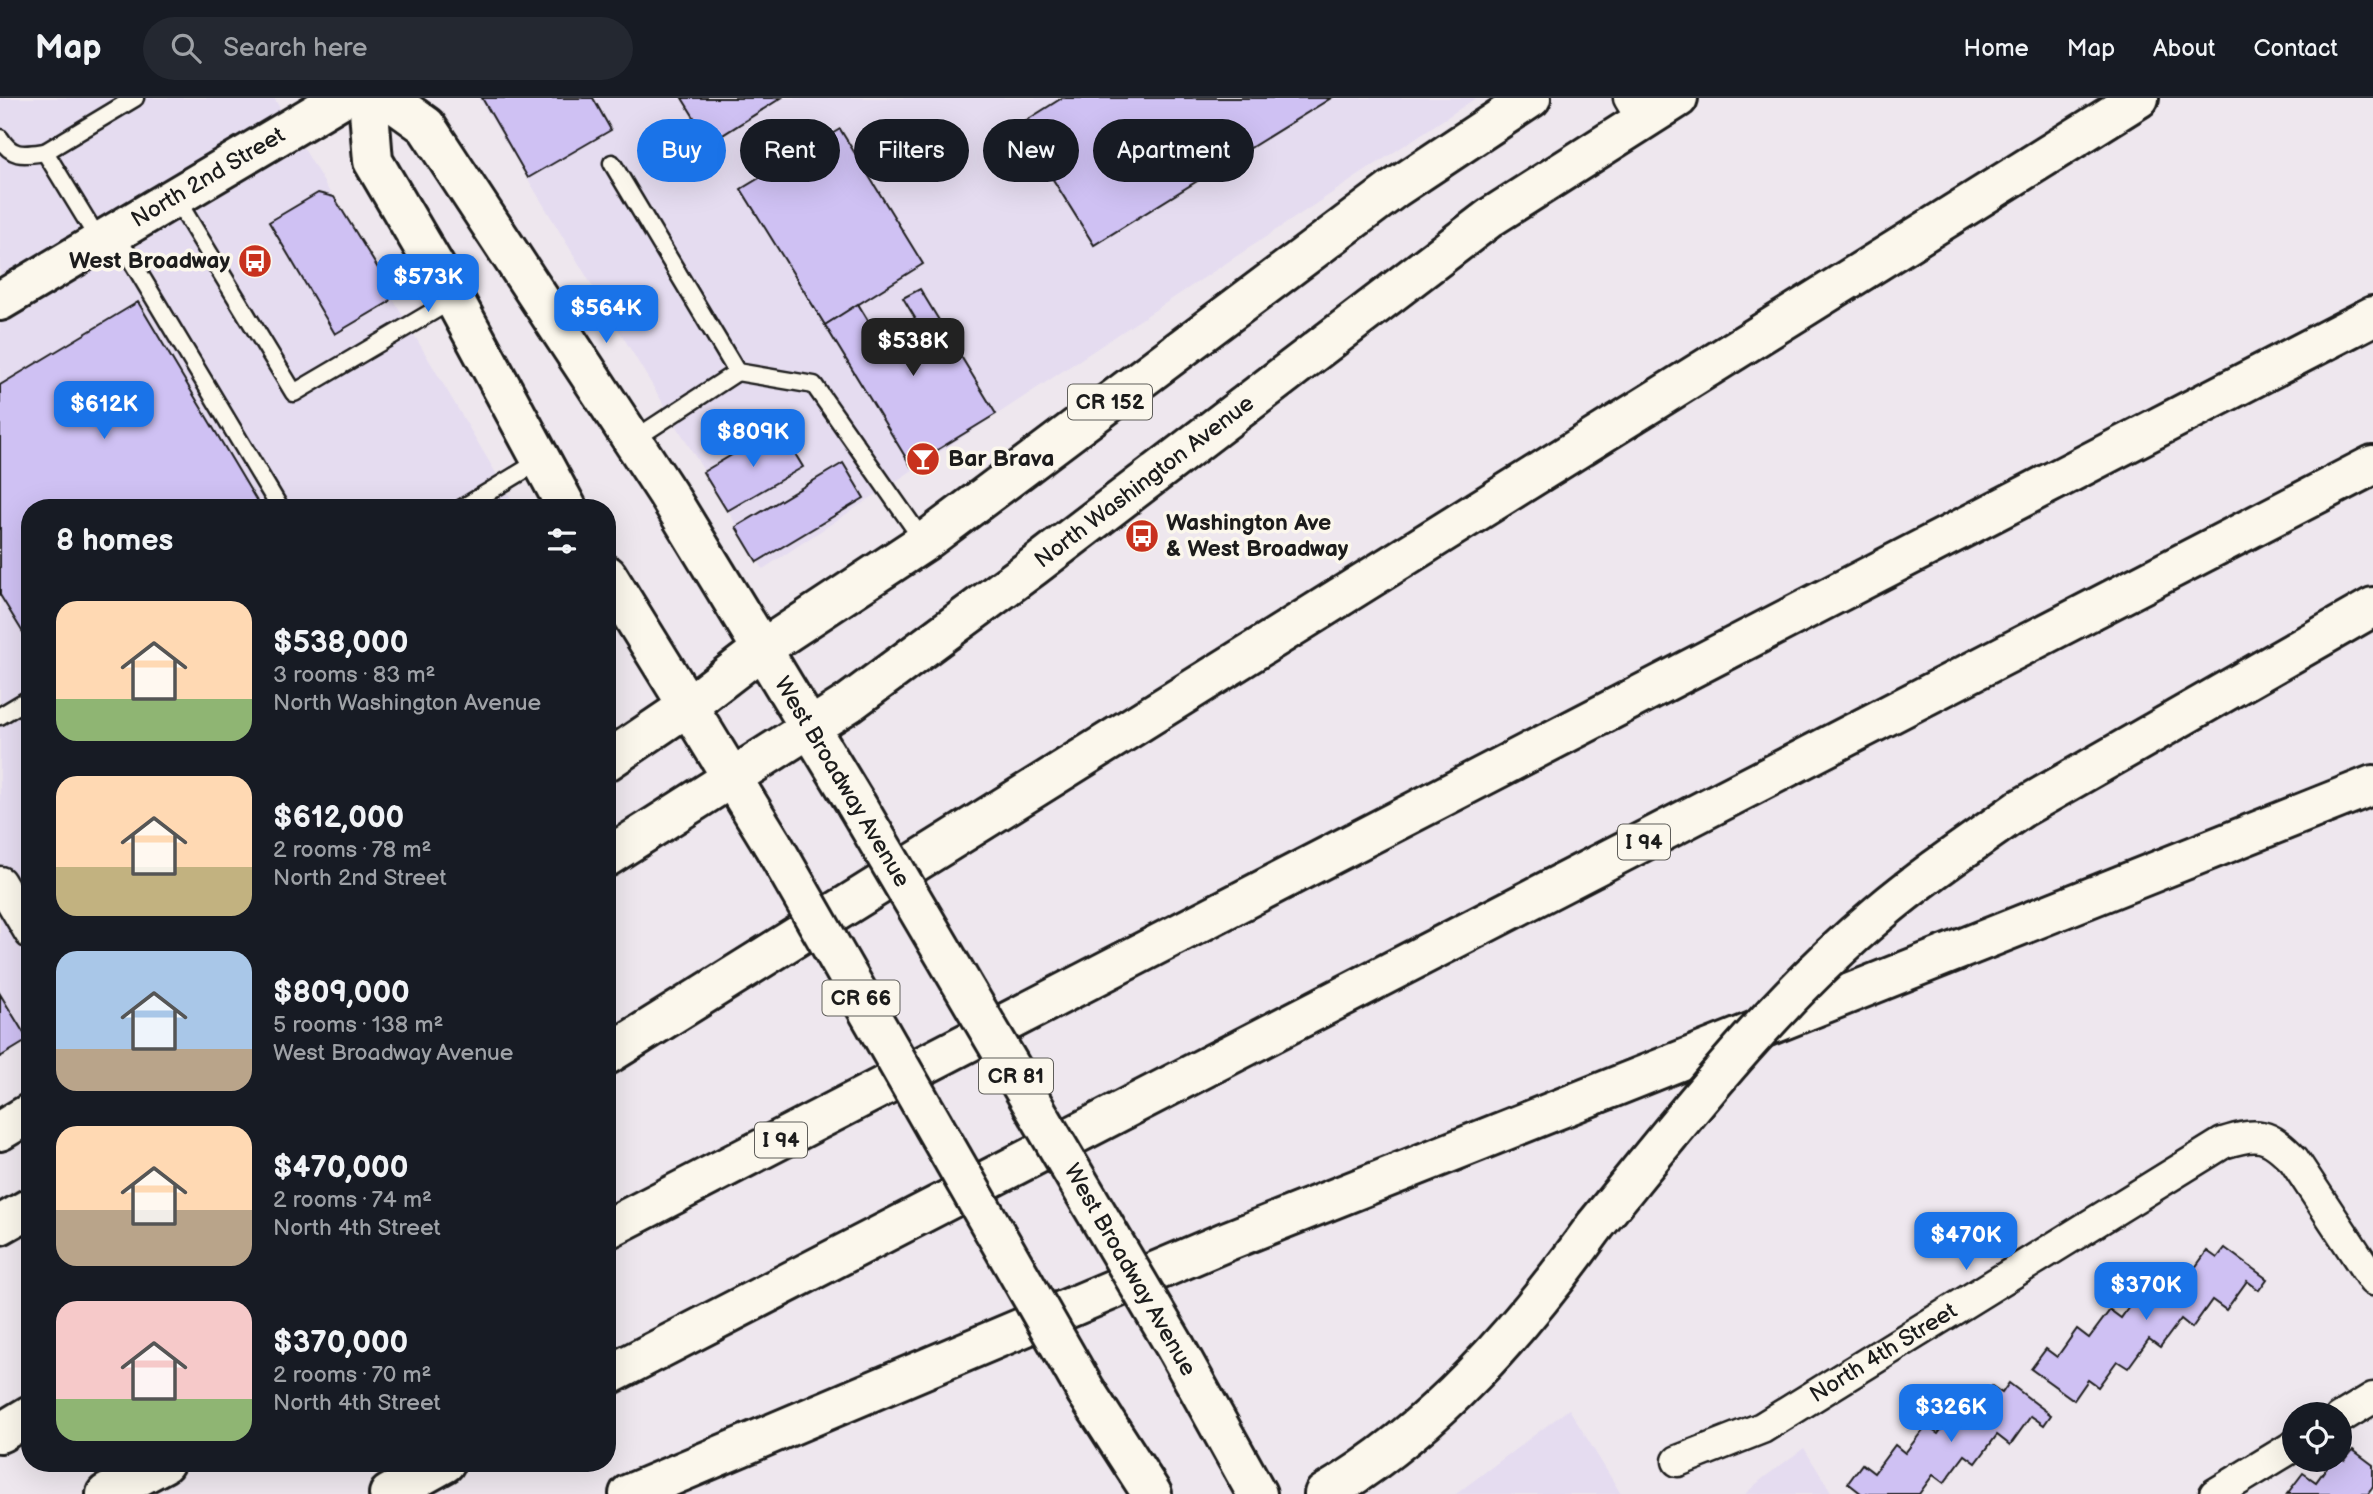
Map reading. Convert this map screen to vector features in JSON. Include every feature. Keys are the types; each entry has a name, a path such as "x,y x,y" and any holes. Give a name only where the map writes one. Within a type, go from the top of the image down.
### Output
{"main road":[{"name":"North 2nd Street","path":"0,301 342,98"},
{"path":"368,98 373,161 454,299 562,499"},
{"name":"West Broadway Avenue","path":"387,98 426,126 633,440 856,804 1176,1348 1257,1494"},
{"name":"CR 152","path":"616,755 688,706 762,649 924,542 1394,189 1531,98"},
{"name":"North Washington Avenue","path":"616,852 811,730 1033,567 1491,217 1636,110 1678,98"},
{"path":"616,1049 2139,98"},
{"name":"I 94","path":"616,1224 2373,316"},
{"name":"I 94","path":"616,1371 2373,465"},
{"path":"616,601 688,706 733,780"},
{"path":"1324,1494 1376,1460 1482,1365 1559,1276 1595,1226 1704,1092 1839,948 1922,878 2020,809 2373,607"},
{"name":"CR 66","path":"733,780 773,845 1087,1393 1152,1494"},
{"path":"629,1494 1225,1242 2373,785"},
{"path":"0,1131 21,1118"},
{"path":"0,1226 21,1213"},
{"path":"0,1433 21,1420"},
{"path":"106,1494 147,1472"},
{"path":"389,1494 429,1472"}],"street":[{"path":"0,882 21,918"},
{"name":"North 4th Street","path":"1678,1461 1762,1428 2223,1143 2245,1136 2263,1136 2277,1143 2294,1160 2373,1280"},
{"path":"2352,1411 2373,1398"},
{"path":"2215,1494 2282,1453"}],"lane":[{"path":"0,138 8,151 20,156 45,152 135,98"},
{"path":"45,152 108,238 274,499"},
{"path":"612,163 737,372"},
{"path":"175,197 294,393 454,299"},
{"path":"633,440 737,372 814,385 924,542"},
{"path":"477,499 541,460"},
{"path":"0,716 21,703"}],"shaded area":[{"path":"0,98 274,98 511,499 21,499 21,1039 0,1052"},
{"path":"479,98 1476,98 763,569"},
{"path":"1569,1409 1621,1494 1456,1494"},
{"path":"1804,1448 1832,1494 1745,1494 1762,1479"}],"building":[{"path":"482,98 593,98 611,130 528,178"},
{"path":"682,98 781,98 748,119 740,119 740,124 726,133 726,119 695,119"},
{"path":"1062,98 1331,98 1254,146 1254,119 1093,119 1093,182 1196,182 1094,245 1055,182 1079,182 1079,119 1029,119"},
{"path":"840,129 854,152 854,182 873,182 923,264 825,325 741,189 753,182 840,182"},
{"path":"318,193 334,197 392,291 389,302 335,334 269,222"},
{"path":"920,289 996,414 911,466 825,325 858,304 880,340 915,318 903,298"},
{"path":"138,302 256,499 21,499 21,629 0,595 0,385"},
{"path":"779,427 803,467 727,511 703,472"},
{"path":"843,463 864,498 757,562 736,527"},
{"path":"0,994 21,1028 21,1044 0,1057"},
{"path":"2225,1248 2267,1279 2259,1290 2247,1281 2226,1310 2212,1300 2192,1328 2181,1319 2160,1347 2149,1339 2128,1368 2117,1361 2098,1387 2088,1380 2074,1400 2031,1369 2046,1349 2057,1357 2077,1329 2089,1338 2110,1310 2121,1318 2141,1290 2153,1299 2175,1270 2187,1279 2207,1251 2217,1258"},
{"path":"2009,1383 2051,1415 2044,1425 2031,1416 2010,1445 1997,1435 1976,1463 1965,1455 1944,1483 1933,1475 1919,1494 1862,1494 1848,1483 1862,1464 1874,1473 1895,1445 1905,1453 1926,1426 1938,1434 1960,1405 1971,1414 1992,1386 2002,1393"},
{"path":"2352,1451 2373,1465 2373,1487 2368,1494 2287,1494 2303,1473 2316,1482 2323,1472 2352,1472"}],"place":[{"name":"West Broadway","path":"255,261"},
{"name":"Bar Brava","path":"923,459"},
{"name":"Washington Ave & West Broadway","path":"1142,536"}]}
